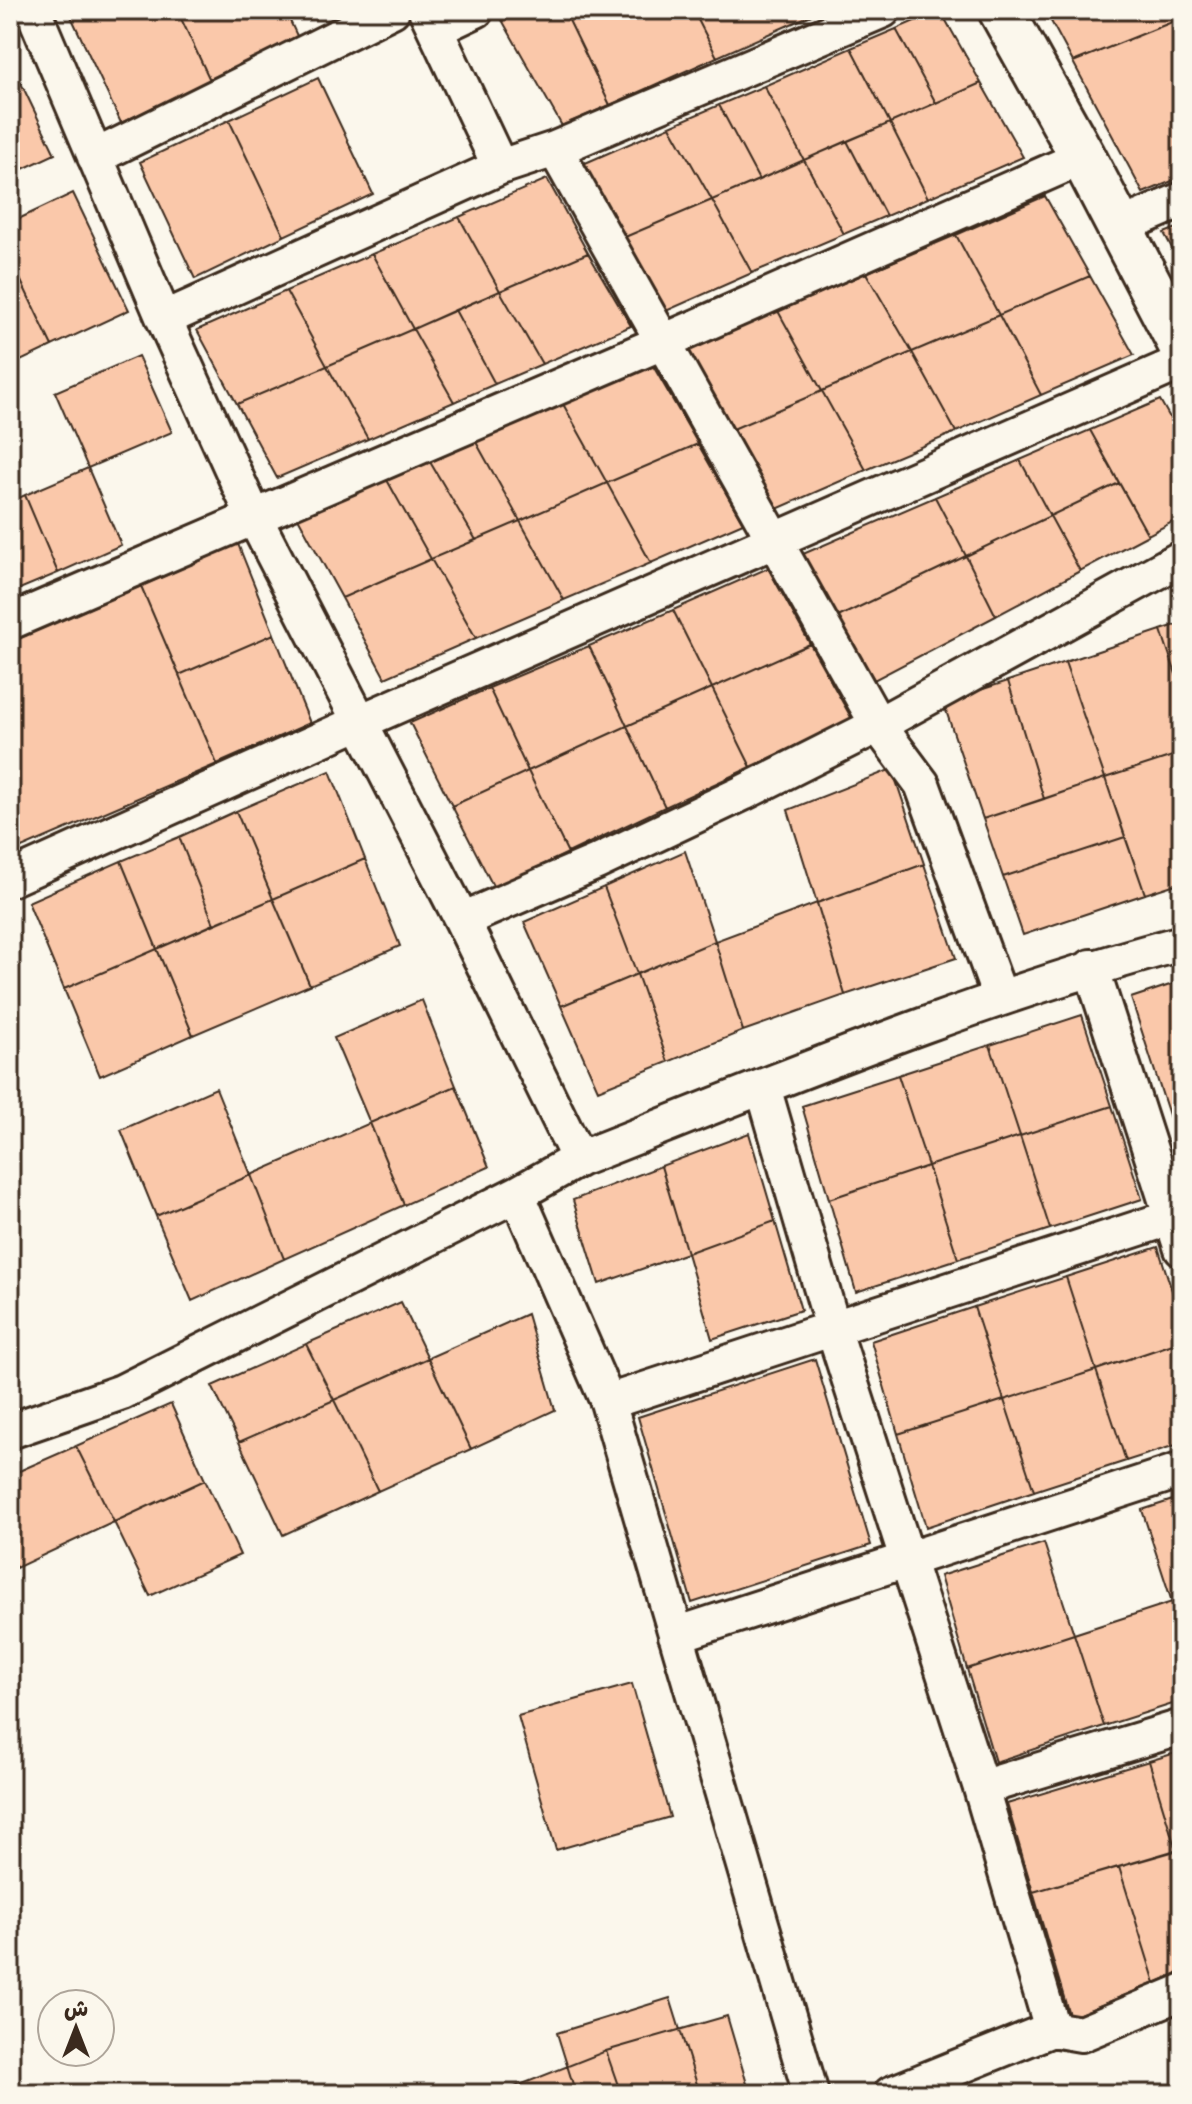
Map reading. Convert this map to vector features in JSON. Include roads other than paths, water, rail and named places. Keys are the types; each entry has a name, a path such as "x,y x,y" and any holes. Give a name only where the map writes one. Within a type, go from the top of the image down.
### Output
{"street":[{"path":"33,10 164,319 253,515 362,721 579,1159"},
{"path":"95,157 392,10"},
{"path":"476,10 431,19 500,167"},
{"path":"164,319 500,167 555,149 883,10"},
{"path":"1001,10 1083,157 1182,347"},
{"path":"555,149 878,725 922,784 1000,997"},
{"path":"10,622 253,515 665,341 1083,157"},
{"path":"1119,227 1182,200"},
{"path":"10,879 362,721 1182,362"},
{"path":"462,920 685,821 878,725 1182,558"},
{"path":"10,1431 122,1392 517,1194 579,1159 1000,997 1091,967 1182,943"},
{"path":"608,1402 833,1328 1178,1227 1091,967"},
{"path":"763,1087 833,1328 981,1788 1052,2029"},
{"path":"517,1194 608,1402 811,2094"},
{"path":"676,1635 1182,1470"},
{"path":"981,1788 1182,1727"},
{"path":"891,2094 1052,2029 1081,2034 1179,2001"}]}
